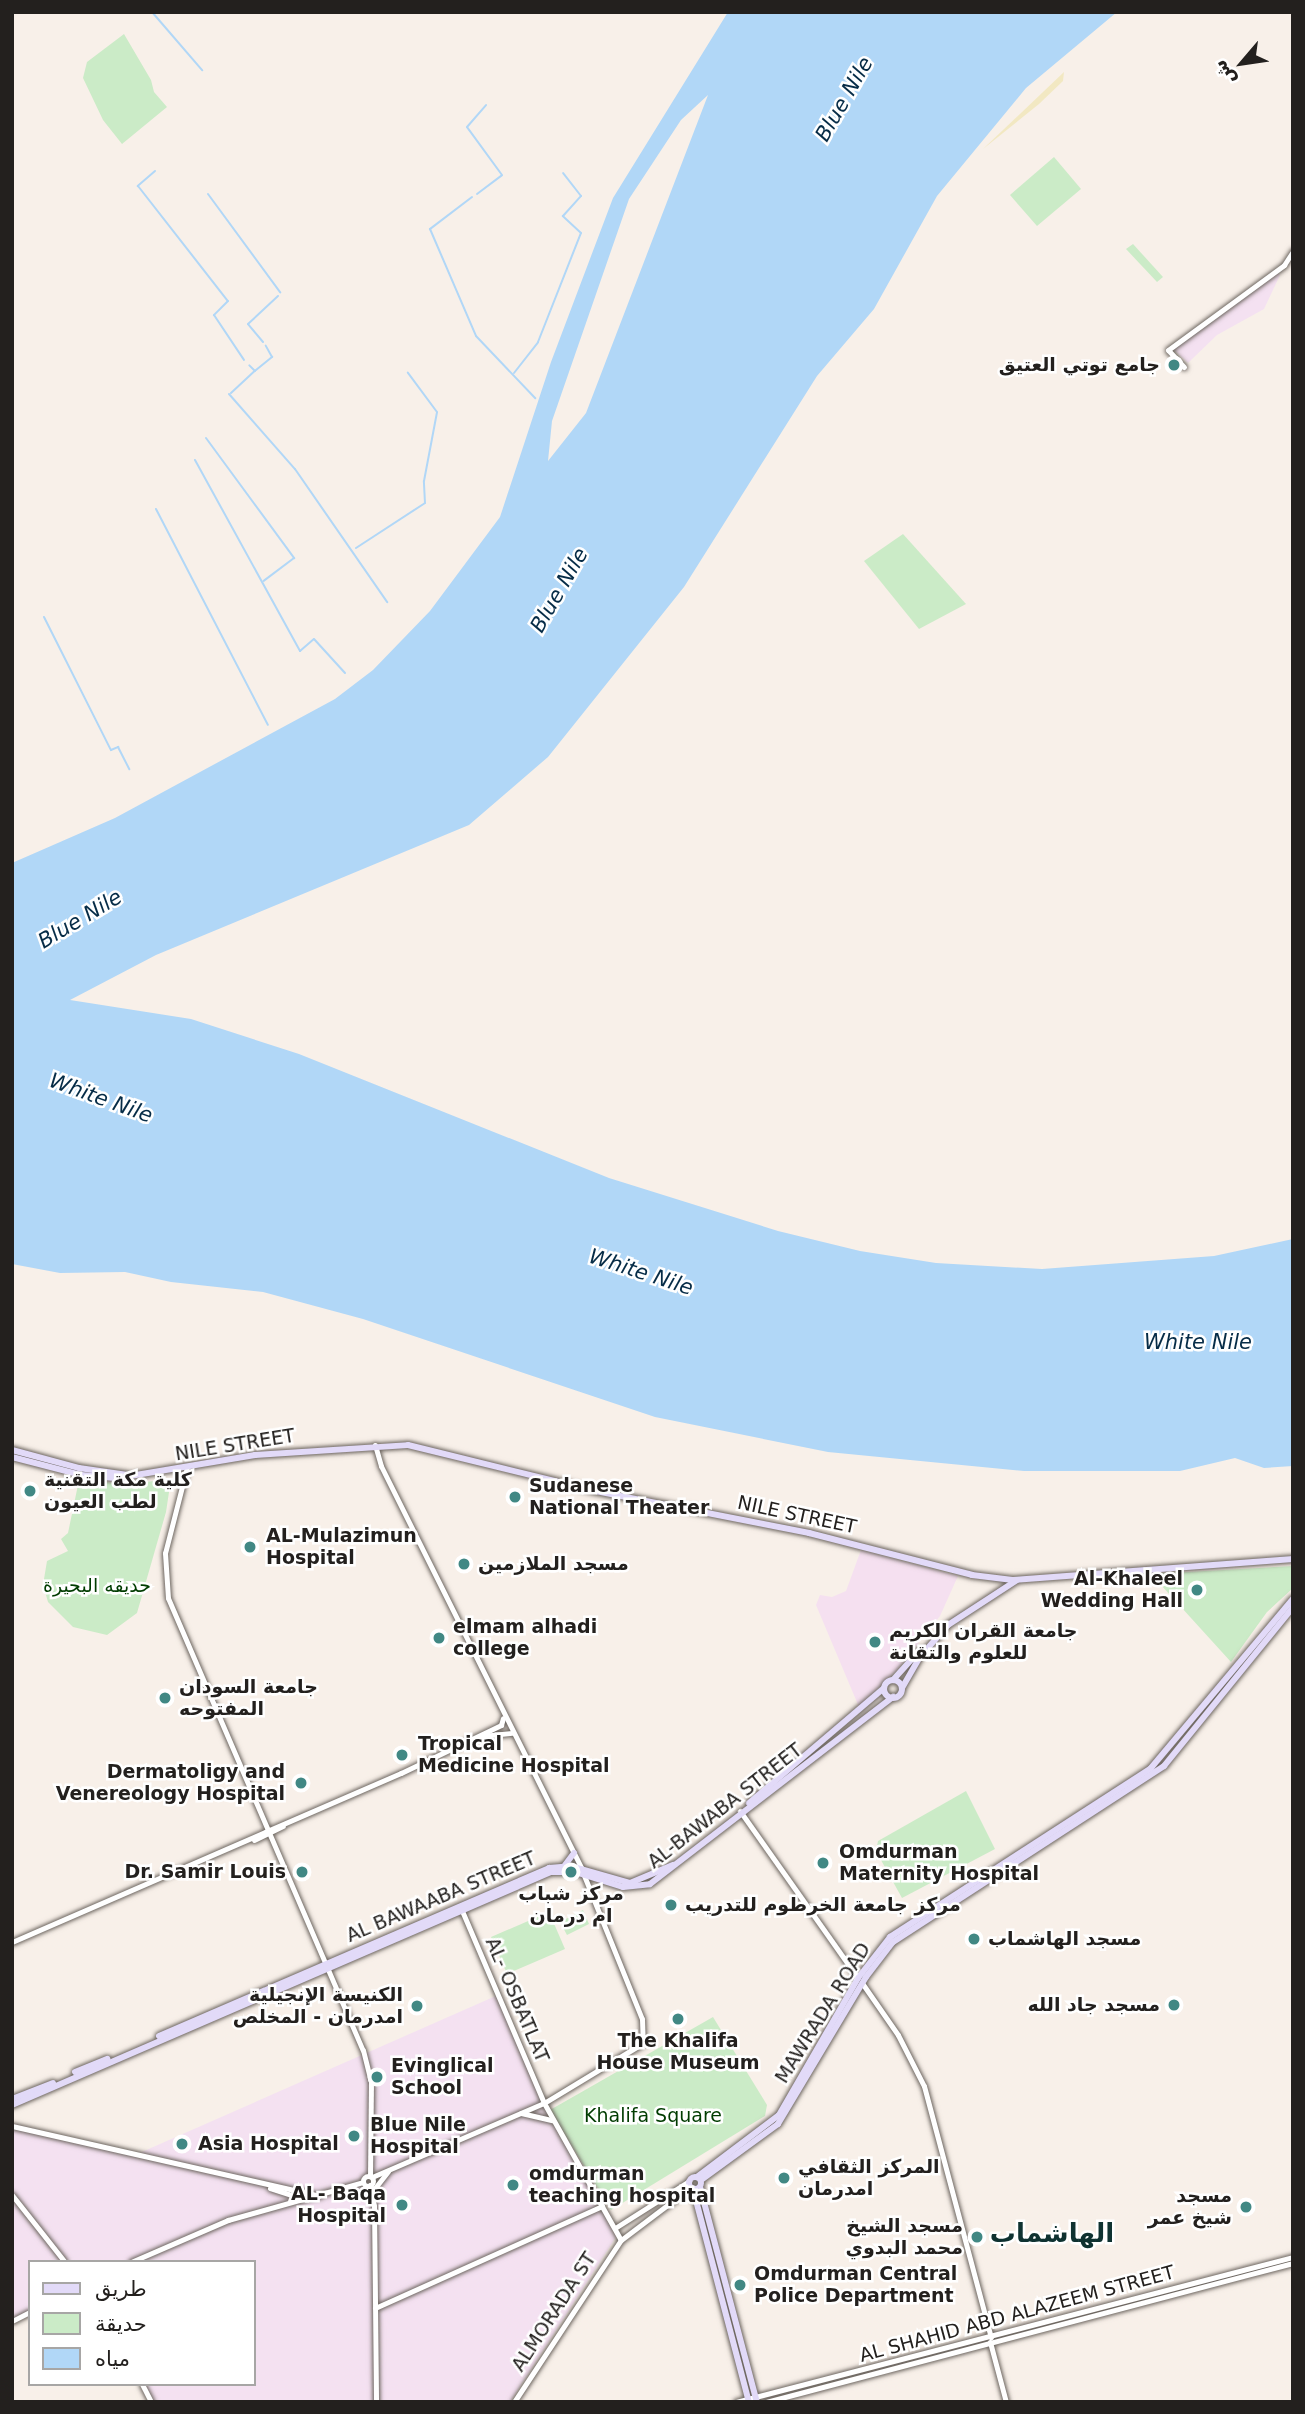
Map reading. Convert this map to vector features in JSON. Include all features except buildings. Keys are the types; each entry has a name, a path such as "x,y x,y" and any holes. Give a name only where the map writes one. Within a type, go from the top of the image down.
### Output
{"main road":[{"name":"NILE STREET","path":"12,1457 91,1476 132,1476 255,1455 375,1445 408,1446 583,1489 797,1530 972,1575 1015,1580 1293,1559"},
{"name":"NILE STREET","path":"12,1450 79,1468 132,1476"},
{"name":"AL-BAWABA STREET","path":"461,1908 551,1872 582,1872 614,1881 643,1880 665,1871 741,1813 884,1688 946,1622 1015,1580"},
{"path":"741,1813 893,1697 948,1625 1015,1580"},
{"name":"MAWRADA ROAD","path":"695,2184 778,2124 860,1981 890,1937 907,1923 1108,1798 1165,1756 1293,1599"},
{"name":"MAWRADA ROAD","path":"860,1981 908,1929 1164,1766 1293,1607"},
{"path":"893,1680 902,1688"},
{"path":"884,1688 893,1697"},
{"path":"565,1866 574,1853"},
{"name":"AL BAWAABA STREET","path":"326,1966 540,1871 565,1866 582,1872"},
{"path":"12,2099 326,1966"},
{"path":"12,2105 326,1966"},
{"path":"695,2184 747,2400"}],"street":[{"path":"1184,367 1169,353 1170,348 1284,265 1293,251"},
{"path":"135,2260 215,2224 306,2200 368,2178 544,2103 624,2058 645,2040 642,2019 574,1853 512,1733 375,1445"},
{"path":"187,1467 165,1553 165,1588 370,2075 371,2162 368,2178 375,2308 376,2402"},
{"path":"12,1942 288,1823 476,1738 501,1725 504,1715"},
{"path":"476,1738 512,1733"},
{"path":"741,1813 898,2035 924,2086 1006,2402"},
{"path":"238,1844 259,1838 267,1832"},
{"path":"259,1838 272,1843"},
{"name":"AL- OSBATLAT","path":"461,1908 552,2120 621,2240"},
{"path":"519,2113 552,2120"},
{"path":"12,2126 270,2188 318,2196"},
{"path":"371,2162 387,2170"},
{"path":"370,2189 387,2170"},
{"path":"615,2228 695,2184"},
{"name":"ALMORADA ST","path":"513,2402 621,2240 695,2184"},
{"path":"270,2188 275,2193 306,2200"},
{"path":"274,2207 275,2193"},
{"path":"12,2195 63,2260"},
{"path":"375,2308 602,2207"},
{"name":"AL SHAHID ABD ALAZEEM STREET","path":"1185,2289 1293,2257"},
{"name":"AL SHAHID ABD ALAZEEM STREET","path":"747,2400 1293,2263"},
{"path":"12,2321 28,2313"},
{"name":"AL SHAHID ABD ALAZEEM STREET","path":"766,2402 919,2358"},
{"path":"143,2386 151,2402"}],"shaded area":[{"path":"1276,271 1280,275 1264,309 1217,335 1188,363 1172,348"},
{"name":"جامعة القران الكريم للعلوم والتقانة","path":"861,1550 958,1576 940,1616 898,1669 859,1707 816,1605 820,1595 832,1597 846,1591"},
{"path":"498,1995 538,2089 616,2237 510,2402 152,2402 144,2386 256,2386 256,2260 28,2260 28,2315 12,2324 12,2123 135,2155"}],"green space":[{"path":"124,34 151,80 154,92 167,107 122,144 103,120 83,78 87,62"},
{"path":"1054,157 1081,189 1037,226 1010,195"},
{"path":"1133,244 1163,277 1157,282 1126,249"},
{"path":"903,534 966,604 919,629 864,561"},
{"name":"حديقه البحيرة","path":"171,1479 166,1512 137,1613 107,1635 73,1627 48,1602 43,1585 47,1561 68,1551 61,1539 68,1533 79,1480 129,1484"},
{"path":"1293,1566 1293,1588 1267,1612 1231,1662 1151,1574"},
{"path":"966,1791 995,1849 902,1898 876,1851 878,1841"},
{"path":"583,1910 589,1924 567,1935 560,1922"},
{"path":"549,1912 565,1949 507,1974 491,1937"},
{"name":"Khalifa Square","path":"713,2017 767,2105 765,2116 611,2210 550,2110"}],"sand":[{"path":"1064,72 1063,81 1039,104 983,149"}],"water":[{"path":"728,12 1117,12 1026,88 937,196 874,309 817,376 684,587 548,757 469,825 156,955 70,1000 191,1019 299,1054 609,1178 778,1231 860,1251 936,1263 1042,1269 1214,1256 1293,1239 1293,1466 1264,1468 1235,1458 1180,1471 1024,1471 828,1452 655,1417 363,1319 263,1292 171,1282 125,1272 60,1273 12,1264 12,863 115,818 335,699 373,670 430,611 500,517 551,362 613,198","holes":["708,95 586,413 548,461 552,421 629,199 681,120"]}],"waterway":[{"path":"152,12 202,70"},
{"path":"477,194 502,175 467,127 486,105"},
{"path":"155,171 138,186 228,301 214,315 244,360"},
{"path":"514,373 538,342 581,233 563,216 581,196 563,173"},
{"path":"208,194 280,292"},
{"path":"472,197 430,229 476,336 535,398"},
{"path":"263,342 248,324 278,296"},
{"path":"256,370 272,357 266,346"},
{"path":"231,393 255,371 249,365"},
{"path":"356,548 425,503 424,481 437,412 408,373"},
{"path":"229,394 295,469 387,602"},
{"path":"206,438 294,558 264,581"},
{"path":"195,460 300,651 314,639 345,673"},
{"path":"156,509 268,725"},
{"path":"44,617 111,750 118,747 129,769"}],"place":[{"name":"جامع توتي العتيق","path":"1174,365"},
{"name":"كلية مكة التقنية لطب العيون","path":"30,1491"},
{"name":"Sudanese National Theater","path":"515,1497"},
{"name":"AL-Mulazimun Hospital","path":"250,1547"},
{"name":"مسجد الملازمين","path":"464,1564"},
{"name":"Al-Khaleel Wedding Hall","path":"1197,1590"},
{"name":"elmam alhadi college","path":"439,1638"},
{"name":"جامعة القران الكريم للعلوم والتقانة","path":"875,1642"},
{"name":"جامعة السودان المفتوحه","path":"165,1698"},
{"name":"Tropical Medicine Hospital","path":"402,1755"},
{"name":"Dermatoligy and Venereology Hospital","path":"301,1783"},
{"name":"Omdurman Maternity Hospital","path":"823,1863"},
{"name":"Dr. Samir Louis","path":"302,1872"},
{"name":"مركز شباب ام درمان","path":"571,1872"},
{"name":"مركز جامعة الخرطوم للتدريب","path":"671,1905"},
{"name":"مسجد الهاشماب","path":"974,1939"},
{"name":"مسجد جاد الله","path":"1174,2005"},
{"name":"الكنيسة الإنجيلية امدرمان - المخلص","path":"417,2006"},
{"name":"The Khalifa House Museum","path":"678,2019"},
{"name":"Evinglical School","path":"377,2077"},
{"name":"Blue Nile Hospital","path":"354,2136"},
{"name":"Asia Hospital","path":"182,2144"},
{"name":"المركز الثقافي امدرمان","path":"784,2178"},
{"name":"omdurman teaching hospital","path":"513,2185"},
{"name":"AL- Baqa Hospital","path":"402,2205"},
{"name":"مسجد شيخ عمر","path":"1246,2207"},
{"name":"مسجد الشيخ محمد البدوي","path":"977,2237"},
{"name":"Omdurman Central Police Department","path":"740,2285"}],"district":[{"name":"الهاشماب","path":"1052,2234"}],"water label":[{"name":"Blue Nile","path":"844,99"},
{"name":"Blue Nile","path":"559,590"},
{"name":"Blue Nile","path":"80,919"},
{"name":"White Nile","path":"101,1098"},
{"name":"White Nile","path":"641,1272"},
{"name":"White Nile","path":"1198,1342"}]}
